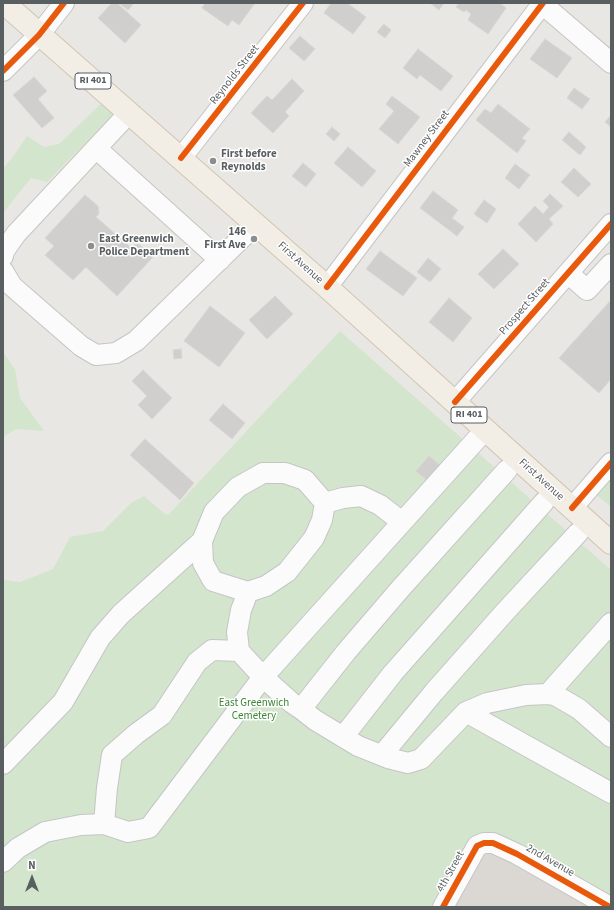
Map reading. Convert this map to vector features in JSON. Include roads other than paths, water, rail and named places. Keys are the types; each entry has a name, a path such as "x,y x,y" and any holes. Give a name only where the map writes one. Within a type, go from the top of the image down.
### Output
{"main road":[{"name":"First Avenue","path":"4,3 182,158 611,543"}],"street":[{"path":"3,71 39,35 64,3"},
{"name":"Reynolds Street","path":"182,158 303,3"},
{"path":"542,3 611,63"},
{"name":"Mawney Street","path":"327,287 542,3"},
{"path":"3,256 4,251 16,234 129,113"},
{"path":"97,149 220,260"},
{"path":"3,271 12,286 81,346 96,355 116,353 136,341 256,224"},
{"name":"Prospect Street","path":"455,402 611,224"},
{"path":"568,273 587,290 610,264 590,248"},
{"path":"3,862 18,848 45,832 81,825 104,824 128,832 149,828 263,677 485,430"},
{"path":"572,508 611,463"},
{"path":"301,708 346,652 401,588 508,470"},
{"path":"263,473 285,473 305,480 325,503 322,520 314,538 287,572 266,586 248,592 213,581 203,563 202,541 214,512 238,487 263,473"},
{"path":"325,503 342,498 361,496 380,505 402,522"},
{"path":"343,737 393,673 544,502"},
{"path":"382,755 434,692 578,533"},
{"path":"3,764 63,702 100,638 121,614 202,541"},
{"path":"248,592 241,610 237,632 239,652 263,677 292,703 301,708 315,720 358,746 408,763 421,759 466,712 487,703 526,695 548,694 555,695 579,708 611,737"},
{"path":"548,694 611,624"},
{"path":"104,824 112,754 162,715 197,662 212,650 239,652"},
{"path":"466,712 611,793"},
{"name":"2nd Avenue","path":"477,846 484,843 493,843 518,854 610,907"},
{"name":"4th Street","path":"443,907 477,846"}],"place":[{"name":"First before Reynolds","path":"213,161"},
{"name":"146 First Ave","path":"254,239"},
{"name":"East Greenwich Police Department","path":"91,246"}],"park label":[{"name":"East Greenwich Cemetery","path":"254,710"}]}
